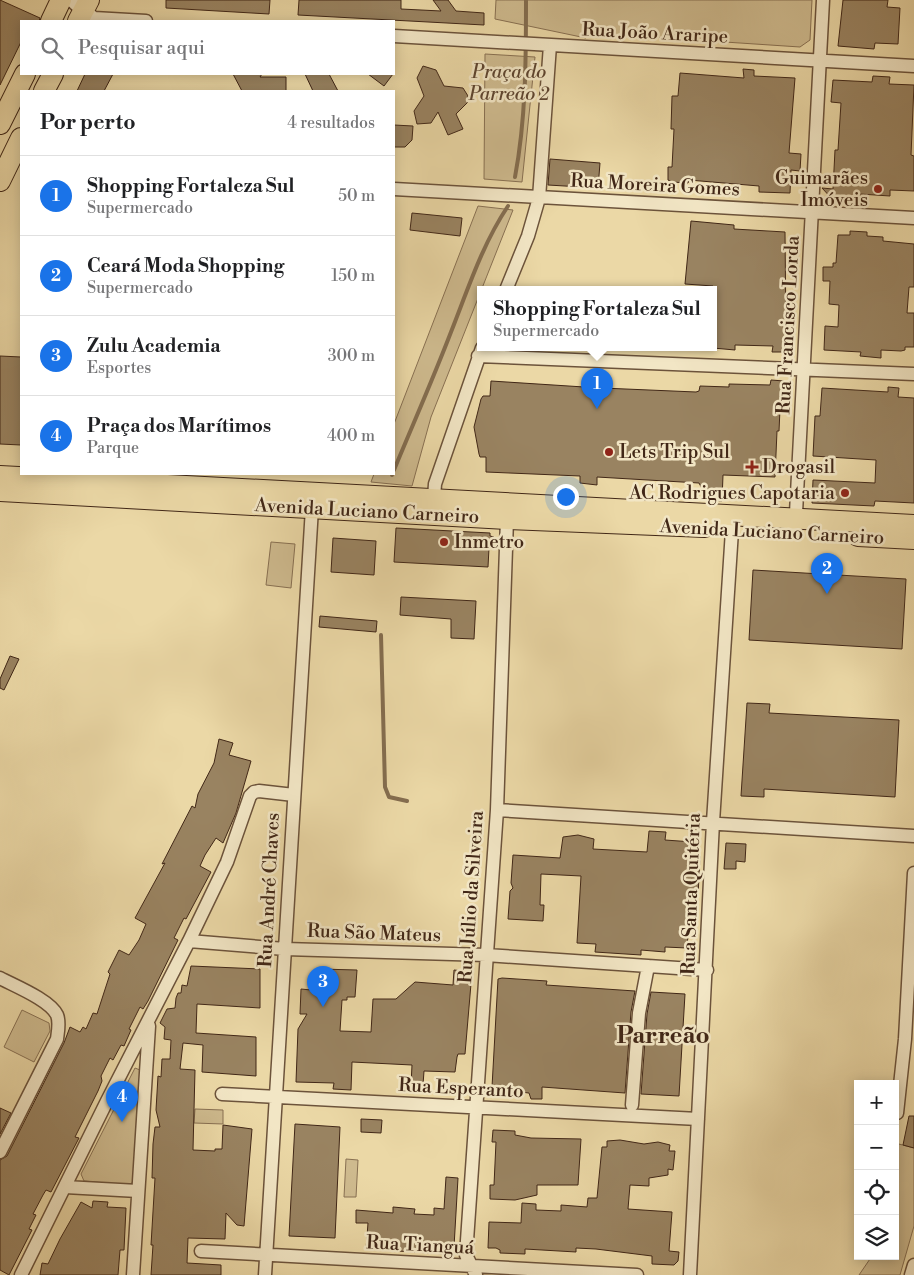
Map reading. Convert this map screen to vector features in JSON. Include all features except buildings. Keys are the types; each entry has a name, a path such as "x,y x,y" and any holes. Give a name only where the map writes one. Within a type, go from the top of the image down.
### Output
{"main road":[{"path":"51,20 61,0"},
{"path":"1,121 24,75"},
{"path":"45,90 52,75"},
{"path":"9,173 20,141"},
{"name":"Avenida Luciano Carneiro","path":"0,476 390,504 508,519 732,522"},
{"name":"Avenida Luciano Carneiro","path":"0,491 312,508 390,504 434,498 795,526 914,540"},
{"name":"Avenida Luciano Carneiro","path":"795,526 914,525"}],"street":[{"name":"Rua Francisco Lorda","path":"795,526 823,0"},
{"path":"81,6 94,18 129,20"},
{"name":"Rua João Araripe","path":"395,36 914,66"},
{"path":"508,286 528,236 539,198 544,45"},
{"name":"Rua Moreira Gomes","path":"395,189 813,214 914,218"},
{"path":"434,498 435,484 480,352 914,374"},
{"name":"Rua André Chaves","path":"266,1275 275,1097 312,508"},
{"name":"Rua Júlio da Silveira","path":"474,1271 466,1255 497,810 508,519"},
{"name":"Rua Santa Quitéria","path":"690,1275 707,970 713,822 732,522"},
{"path":"21,1275 189,942 227,862 250,796 259,790 294,795"},
{"path":"497,810 914,836"},
{"path":"899,1094 905,1039 914,873"},
{"name":"Rua São Mateus","path":"189,942 285,949 486,955 707,970"},
{"path":"632,1105 639,1013 648,966"},
{"path":"0,1152 56,1039 59,1027 57,1015 48,1004 6,981"},
{"path":"133,1275 150,1019"},
{"name":"Rua Esperanto","path":"222,1094 698,1119"},
{"path":"65,1187 138,1192"},
{"name":"Rua Tianguá","path":"201,1252 266,1255 474,1271 637,1275"},
{"path":"911,1275 914,1265"}],"green space":[{"name":"Praça do Parreão 2","path":"496,0 812,0 810,40 800,47 589,33 586,38 495,19"},
{"name":"Praça do Parreão 2","path":"485,54 535,57 522,182 484,179"},
{"path":"478,206 513,210 483,286 477,286 477,301 431,417 412,486 371,482 374,475 395,475 395,421"},
{"path":"271,542 295,544 291,588 266,585"},
{"path":"22,1010 49,1023 50,1031 34,1062 4,1047"},
{"path":"135,1068 140,1070 133,1182 129,1185 84,1181 81,1174"},
{"path":"195,1109 223,1110 223,1124 194,1123"},
{"path":"899,1144 914,1148 914,1226 900,1275 859,1275 869,1260 899,1260"},
{"path":"346,1159 358,1160 356,1197 344,1197"}],"waterway":[{"path":"515,177 523,111 526,0"},
{"path":"395,468 476,267 508,206"},
{"path":"381,635 385,787 389,797 407,801"}],"place":[{"name":"Guimarães Imóveis","path":"878,189"},
{"name":"Shopping Fortaleza Sul","path":"597,409"},
{"name":"Lets Trip Sul","path":"609,452"},
{"name":"Drogasil","path":"752,467"},
{"name":"AC Rodrigues Capotaria","path":"845,493"},
{"name":"Inmetro","path":"444,542"},
{"name":"Ceará Moda Shopping","path":"827,594"},
{"name":"Zulu Academia","path":"323,1007"},
{"name":"Praça dos Marítimos","path":"122,1122"}],"district":[{"name":"Parreão","path":"663,1036"}]}
